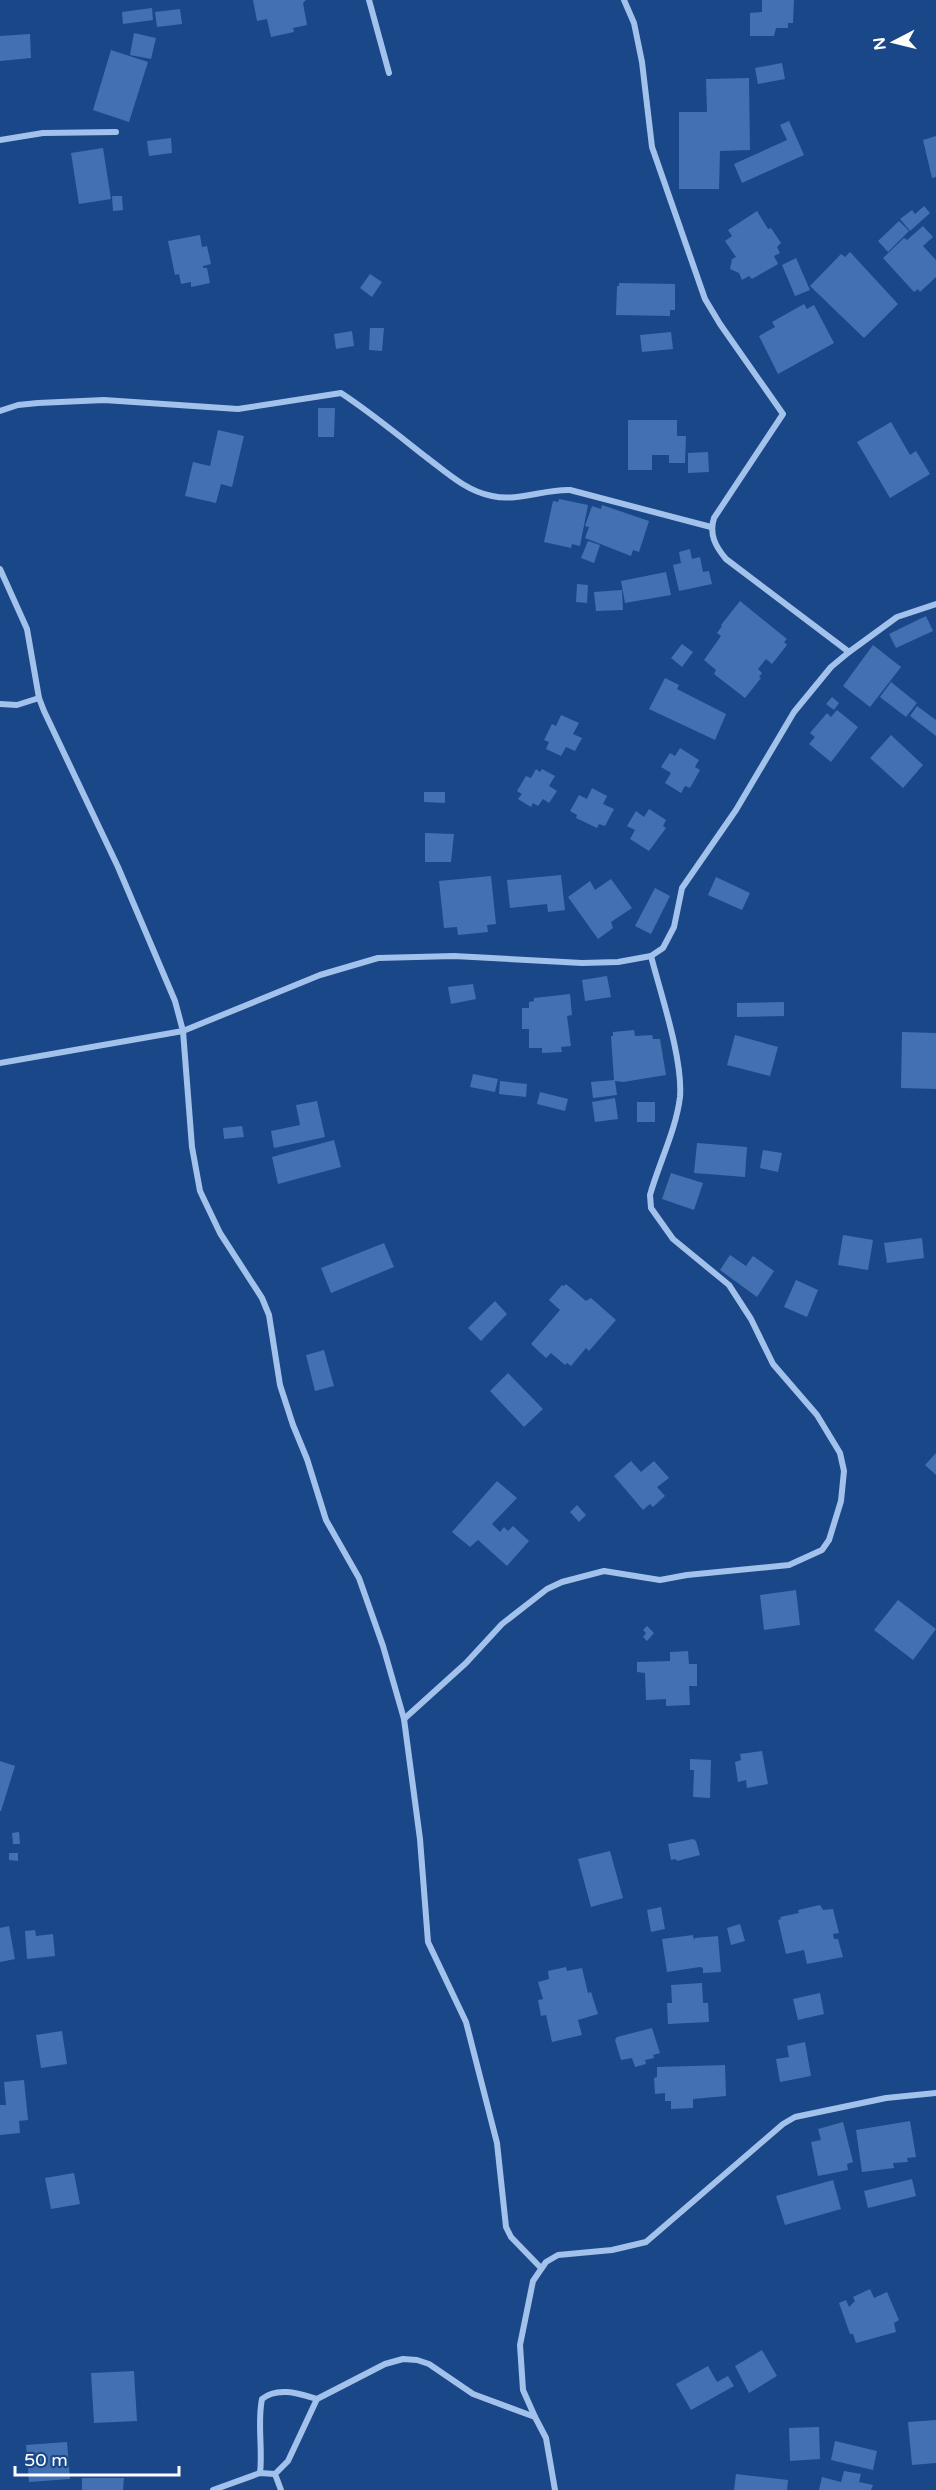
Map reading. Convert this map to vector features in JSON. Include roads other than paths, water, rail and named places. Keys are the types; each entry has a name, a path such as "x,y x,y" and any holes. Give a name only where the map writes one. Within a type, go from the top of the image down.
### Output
{"street":[{"path":"369,0 389,72"},
{"path":"624,0 634,23 642,62 652,147 705,299 783,414 724,501 711,527 714,542 726,559 849,652"},
{"path":"0,140 44,133 116,132"},
{"path":"0,411 18,405 94,400 238,409 341,393 364,408 451,477 477,492 495,497 523,496 558,489 570,490 711,527"},
{"path":"0,569 27,629 39,698 118,867 175,1001 183,1031 192,1147 200,1191 220,1233 262,1298 269,1315 280,1385 293,1425 308,1459 326,1520 359,1578 383,1646 404,1719 420,1839 428,1942 466,2022 497,2143 506,2227 510,2237 541,2268"},
{"path":"0,1063 183,1031 320,975 378,958 454,956 582,963 618,962 651,956 663,948 674,927 682,888 736,810 794,712 831,667 849,652 897,617 936,604"},
{"path":"0,704 17,705 39,698"},
{"path":"404,1719 466,1663 502,1624 547,1588 590,1573 604,1571 660,1580 687,1575 789,1566 822,1550 829,1540 841,1501 844,1471 840,1453 817,1415 773,1364 752,1319 729,1285 673,1239 651,1208 650,1195 680,1099 680,1080 677,1059 651,956"},
{"path":"555,2490 546,2438 523,2390 520,2345 533,2281 546,2262 558,2254 612,2250 646,2241 783,2124 795,2117 819,2110 886,2098 936,2093"},
{"path":"213,2490 260,2473 275,2474 288,2461 317,2399 385,2364 403,2359 429,2364 473,2394 535,2417"},
{"path":"260,2473 262,2399 269,2393 281,2391 317,2399"},
{"path":"275,2474 281,2490"}]}
